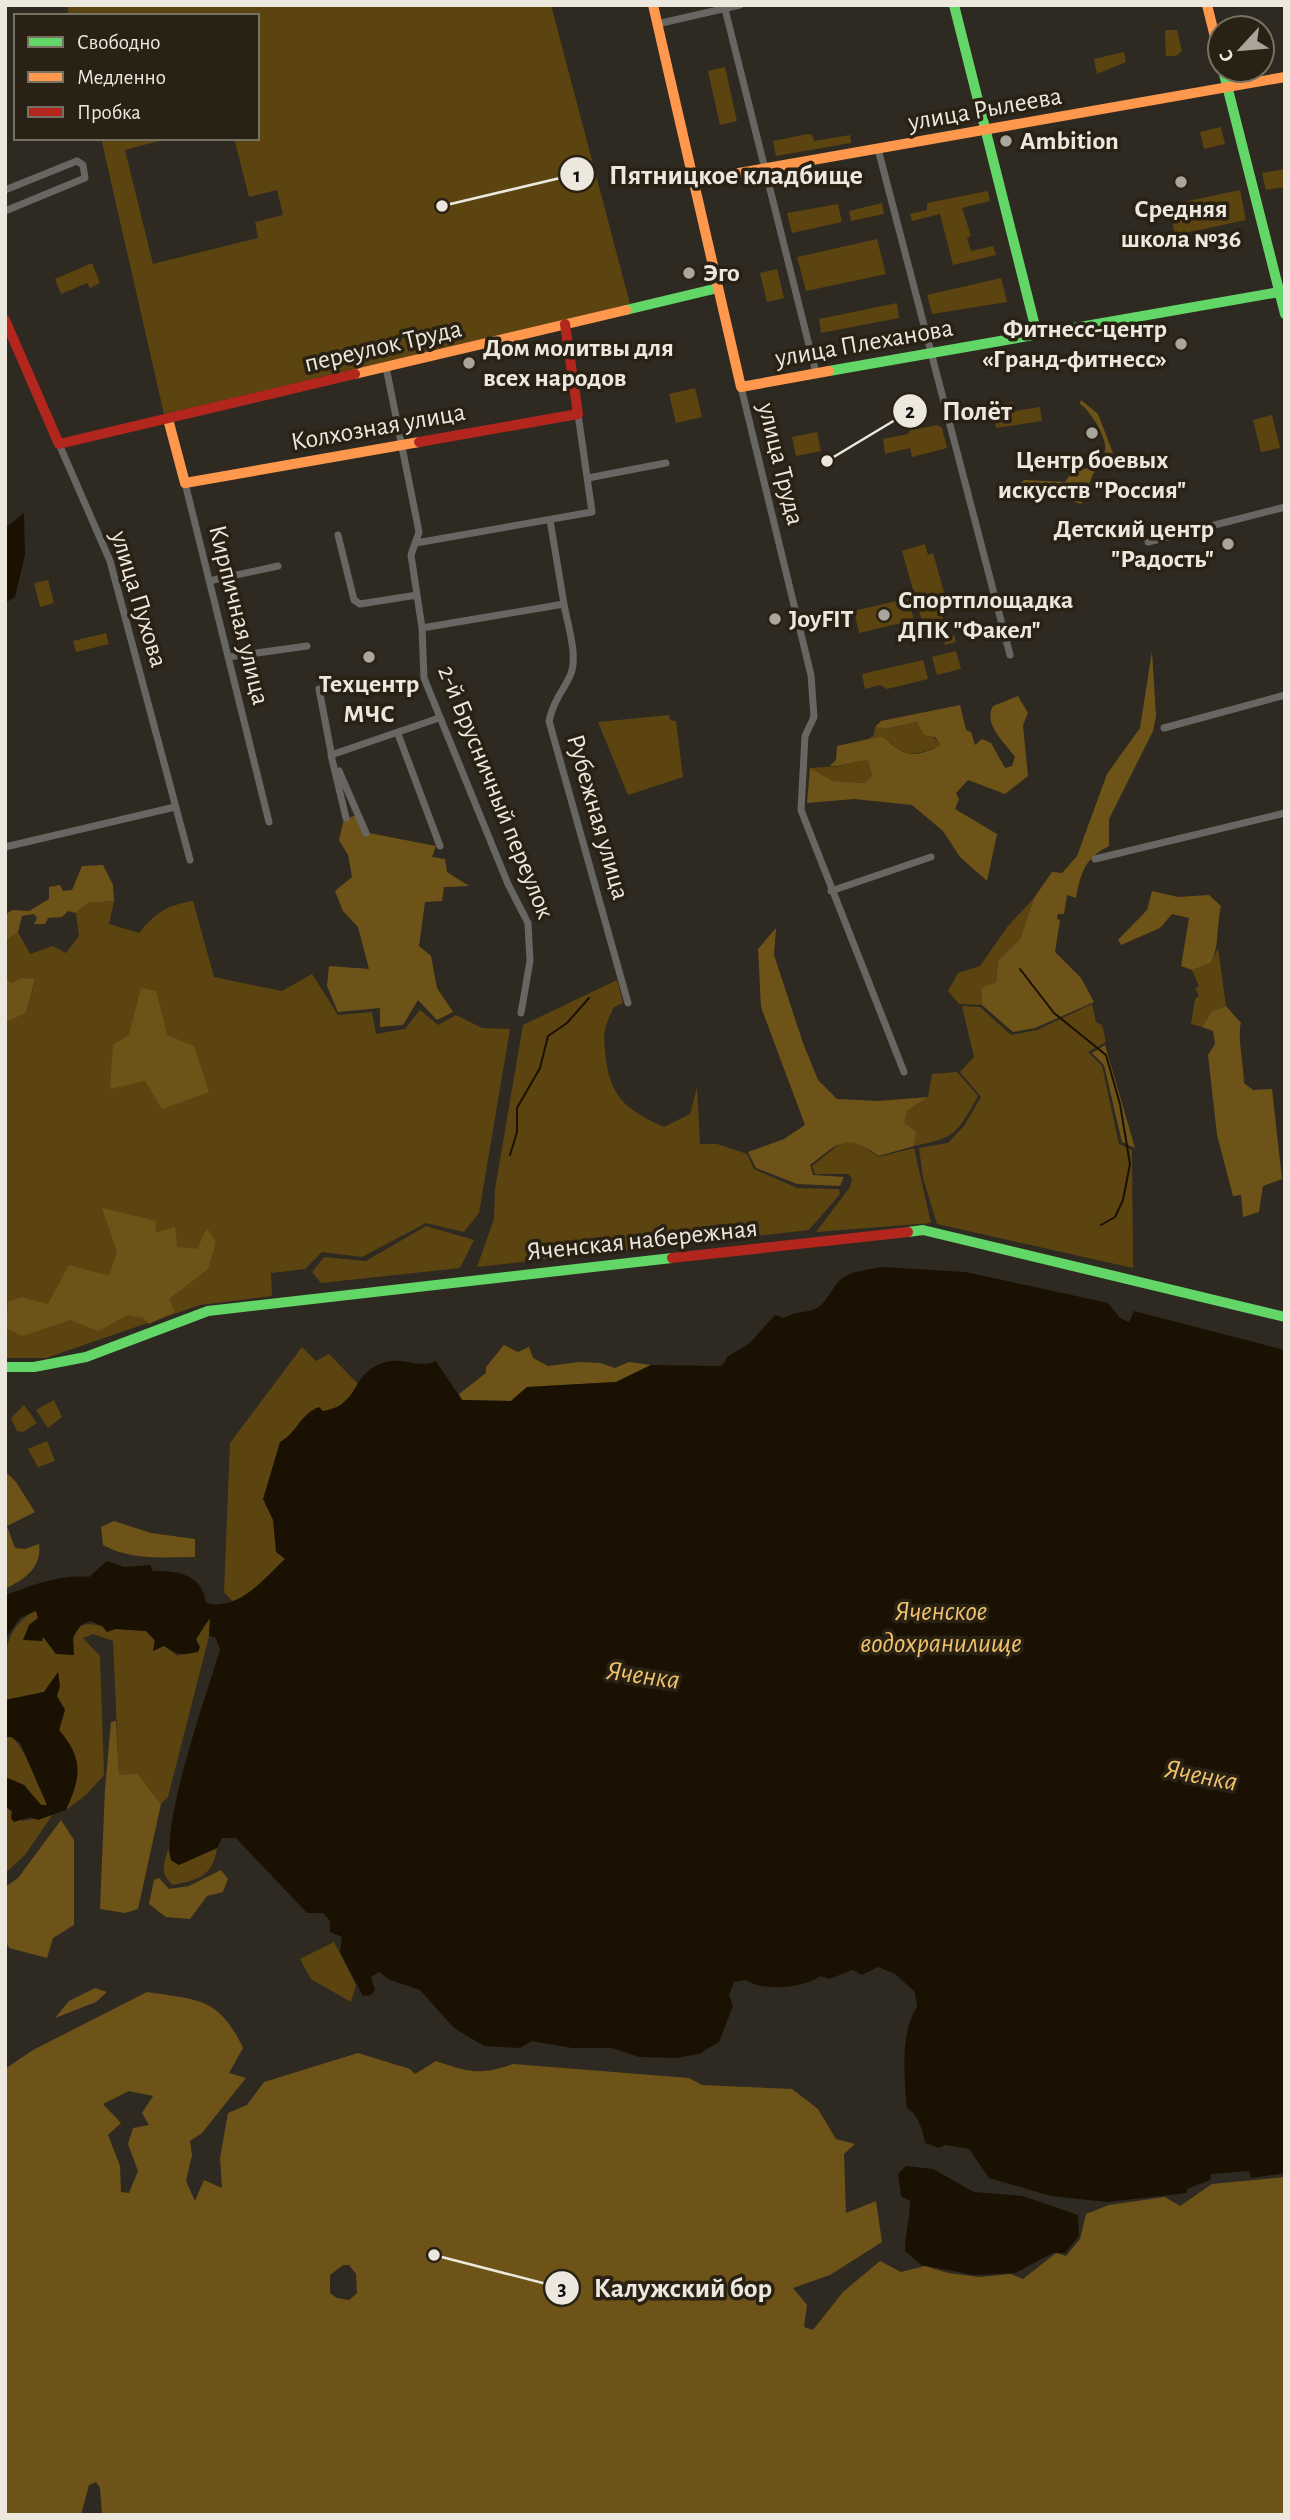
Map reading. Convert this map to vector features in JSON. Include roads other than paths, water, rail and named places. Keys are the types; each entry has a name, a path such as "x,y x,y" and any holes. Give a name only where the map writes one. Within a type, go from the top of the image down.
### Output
{"street":[{"name":"улица Труда","path":"653,5 811,675 814,717 805,736 801,810 831,891"},
{"path":"657,24 740,5"},
{"path":"954,5 1037,334"},
{"path":"724,7 816,373"},
{"name":"улица Рылеева","path":"693,181 1285,77"},
{"path":"1227,84 1282,291 1285,314"},
{"path":"878,149 1010,655"},
{"path":"5,190 77,161 85,170 85,178 5,211"},
{"name":"переулок Труда","path":"59,444 718,288"},
{"name":"улица Плеханова","path":"741,387 1282,291"},
{"name":"улица Пухова","path":"5,320 110,561 190,860"},
{"path":"416,543 592,512 565,324"},
{"name":"2-й Брусничный переулок","path":"386,367 419,532 411,555 422,628 424,678 508,884 528,923 530,961 521,1013"},
{"name":"Колхозная улица","path":"185,483 578,414"},
{"name":"Кирпичная улица","path":"168,419 269,822"},
{"path":"588,478 666,463"},
{"path":"1148,542 1285,507"},
{"name":"Рубежная улица","path":"550,520 571,645 571,673 554,700 549,721 628,1003"},
{"path":"338,535 354,600 360,604 416,595"},
{"path":"209,581 278,566"},
{"path":"422,628 564,604"},
{"path":"228,657 307,646"},
{"path":"319,689 346,818"},
{"path":"1164,728 1285,695"},
{"path":"331,755 439,718"},
{"path":"398,734 440,846"},
{"path":"331,755 366,833"},
{"path":"5,847 175,807"},
{"path":"1095,859 1285,813"},
{"path":"904,1072 898,1050 831,891 931,857"},
{"name":"Яченская набережная","path":"5,1367 31,1369 78,1361 188,1316 208,1311 923,1230 1285,1317"}],"water":[{"path":"24,513 25,555 15,597 5,603 5,528"},
{"name":"Яченское водохранилище","path":"881,1267 965,1272 1108,1303 1120,1318 1129,1322 1134,1311 1285,1350 1285,2173 1251,2178 1249,2171 1211,2174 1210,2180 1187,2189 1187,2193 1107,2202 1051,2196 989,2178 969,2149 945,2145 939,2148 925,2143 917,2119 907,2108 905,2083 904,2056 908,2029 917,2007 915,1992 895,1974 878,1967 862,1975 853,1970 829,1979 820,1976 794,1986 762,1986 746,1980 734,1982 729,1995 733,2006 719,2042 699,2054 676,2058 639,2057 611,2048 572,2048 532,2041 520,2048 484,2046 454,2028 420,1990 390,1980 379,1972 371,1977 375,1990 371,1995 363,1996 340,1952 342,1937 330,1932 330,1921 323,1913 307,1913 236,1838 222,1838 217,1848 179,1865 171,1860 170,1842 179,1789 220,1650 216,1638 209,1636 210,1618 196,1639 200,1647 198,1652 184,1654 178,1654 164,1646 153,1651 155,1640 146,1631 116,1629 107,1632 102,1626 90,1621 81,1625 73,1637 74,1655 56,1654 43,1637 42,1641 23,1640 29,1625 38,1618 36,1611 20,1618 5,1639 5,1595 57,1579 89,1577 107,1561 124,1567 150,1565 153,1571 188,1576 200,1586 206,1603 229,1603 250,1592 285,1559 276,1552 273,1520 263,1499 280,1442 312,1410 319,1407 323,1411 342,1404 365,1375 381,1364 390,1361 421,1364 436,1361 462,1400 511,1401 527,1387 616,1382 651,1365 722,1366 728,1356 749,1344 775,1315 784,1318 815,1309 844,1277"},
{"path":"58,1672 60,1686 57,1696 65,1710 59,1730 76,1759 78,1768 75,1788 66,1810 38,1820 30,1817 14,1822 11,1818 12,1811 5,1806 5,1777 24,1785 41,1805 47,1805 20,1743 11,1737 5,1737 5,1700 44,1692"},
{"path":"906,2166 933,2169 974,2192 1023,2196 1078,2215 1079,2236 1065,2253 1053,2253 1015,2273 974,2275 921,2265 905,2251 910,2201 901,2196 898,2174"}],"waterway":[{"path":"1020,969 1054,1013 1106,1055 1120,1104 1130,1164 1123,1200 1115,1217 1101,1225"},
{"path":"510,1155 517,1132 517,1108 540,1068 548,1036 567,1023 589,998"}],"place":[{"name":"Ambition","path":"1006,141"},
{"name":"Средняя школа №36","path":"1181,182"},
{"name":"Пятницкое кладбище","path":"442,206"},
{"name":"Эго","path":"689,273"},
{"name":"Фитнесс-центр «Гранд-фитнесс»","path":"1181,344"},
{"name":"Дом молитвы для всех народов","path":"469,363"},
{"name":"Центр боевых искусств \"Россия\"","path":"1092,433"},
{"name":"Полёт","path":"827,461"},
{"name":"Детский центр \"Радость\"","path":"1228,544"},
{"name":"Спортплощадка ДПК \"Факел\"","path":"884,615"},
{"name":"JoyFIT","path":"775,619"},
{"name":"Техцентр МЧС","path":"369,657"},
{"name":"Калужский бор","path":"434,2255"}],"water label":[{"name":"Яченка","path":"643,1676"},
{"name":"Яченка","path":"1201,1776"}]}
